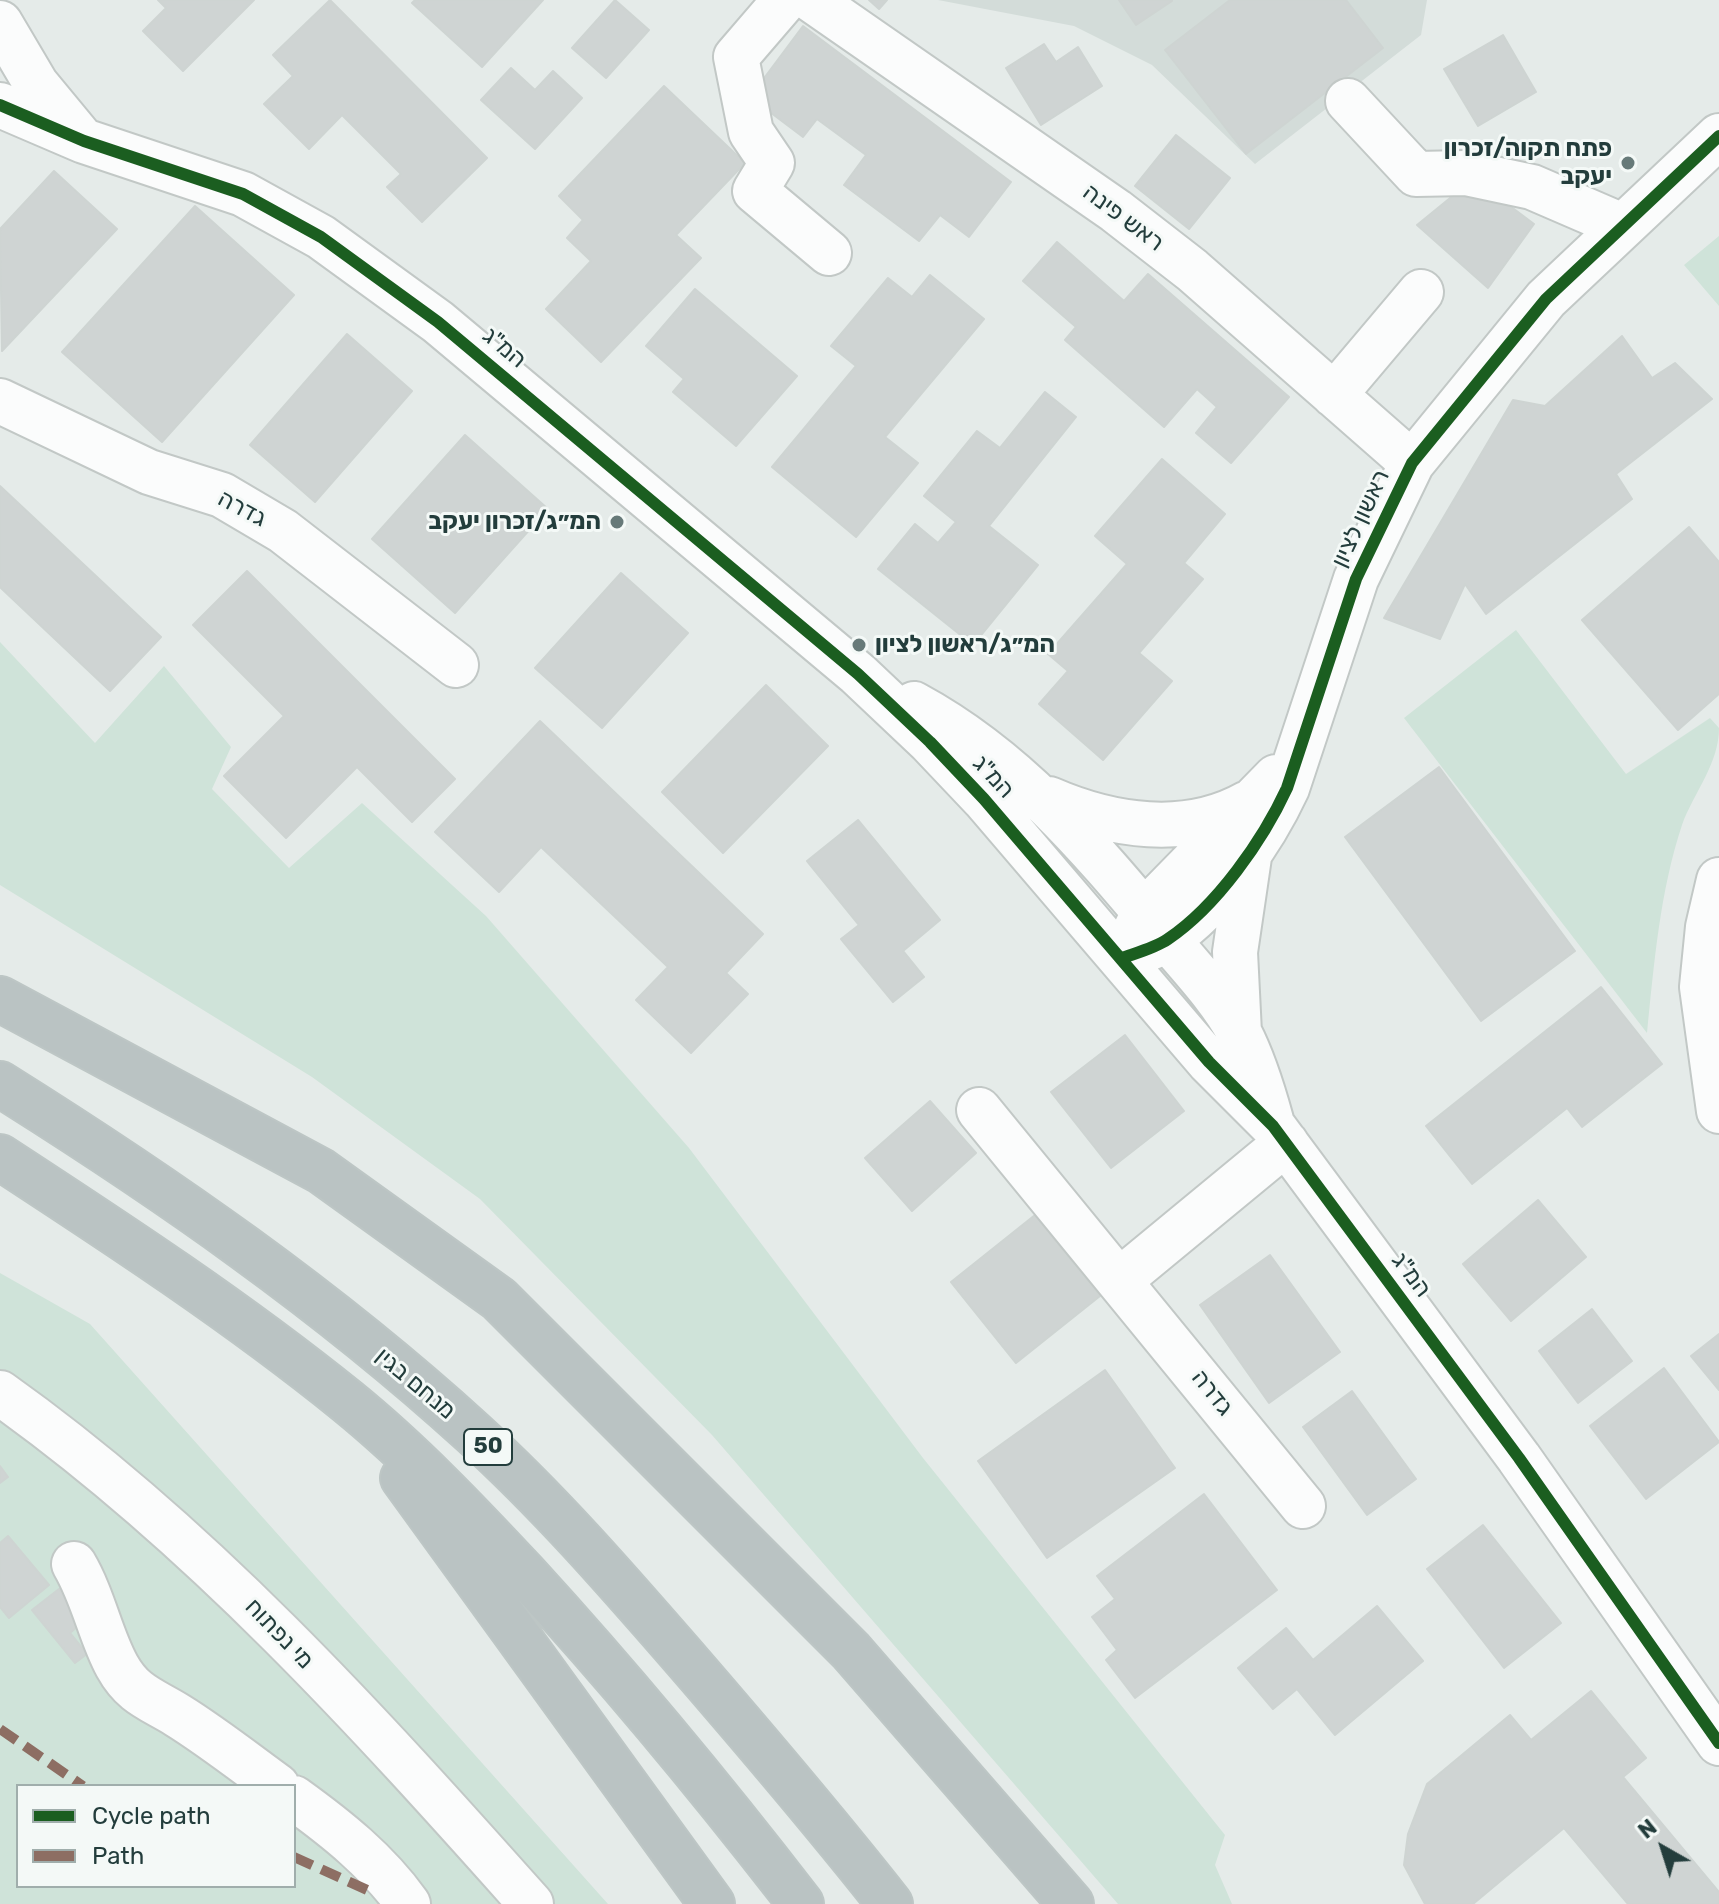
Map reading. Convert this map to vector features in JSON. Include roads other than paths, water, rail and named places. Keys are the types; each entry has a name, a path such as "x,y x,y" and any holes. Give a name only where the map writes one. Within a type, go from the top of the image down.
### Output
{"highway":[{"path":"0,999 321,1171 499,1299 851,1651 1071,1904"},
{"name":"מנחם בגין","path":"0,1084 201,1214 342,1322 473,1433 593,1552 802,1793 890,1904"},
{"name":"50","path":"0,1157 148,1253 348,1401 458,1503 602,1658 720,1799 801,1904"},
{"path":"348,1401 712,1904"}],"street":[{"path":"785,0 736,57 751,132 772,163 755,191 829,253"},
{"name":"ראש פינה","path":"812,0 1116,211 1192,270 1412,463"},
{"path":"0,23 36,84 84,141"},
{"path":"1348,101 1416,174 1466,173 1532,187 1620,225"},
{"name":"המ\"ג","path":"0,105 84,141 243,194 321,237 438,322 858,674 984,799 1209,1062 1280,1134 1519,1458 1719,1743"},
{"name":"ראשון לציון","path":"1156,926 1221,889 1250,855 1287,788 1356,579 1412,463 1546,299 1620,225 1719,136"},
{"path":"1334,395 1421,292"},
{"name":"גדרה","path":"0,401 149,472 222,495 283,531 456,665"},
{"name":"המ\"ג","path":"858,674 966,735 1040,795 1156,926 1239,1033 1280,1134"},
{"name":"ראשון לציון","path":"1122,958 1156,926 1260,796 1296,747 1310,720"},
{"path":"1040,795 1100,819 1156,824 1204,820 1229,814 1260,796"},
{"path":"1239,1033 1235,952 1250,855"},
{"path":"1719,880 1708,927 1702,987 1719,1111"},
{"name":"גדרה","path":"979,1110 1303,1506"},
{"path":"1120,1280 1280,1134"},
{"name":"מי נפתוח","path":"0,1393 112,1477 225,1579 445,1809 531,1904"},
{"path":"74,1564 95,1604 116,1665 132,1687 145,1700 175,1714 274,1784"},
{"path":"296,1800 355,1844 392,1881 391,1900"}],"place":[{"name":"פתח תקוה/זכרון יעקב","path":"1628,163"},
{"name":"המ״ג/זכרון יעקב","path":"617,522"},
{"name":"המ״ג/ראשון לציון","path":"859,645"}]}
